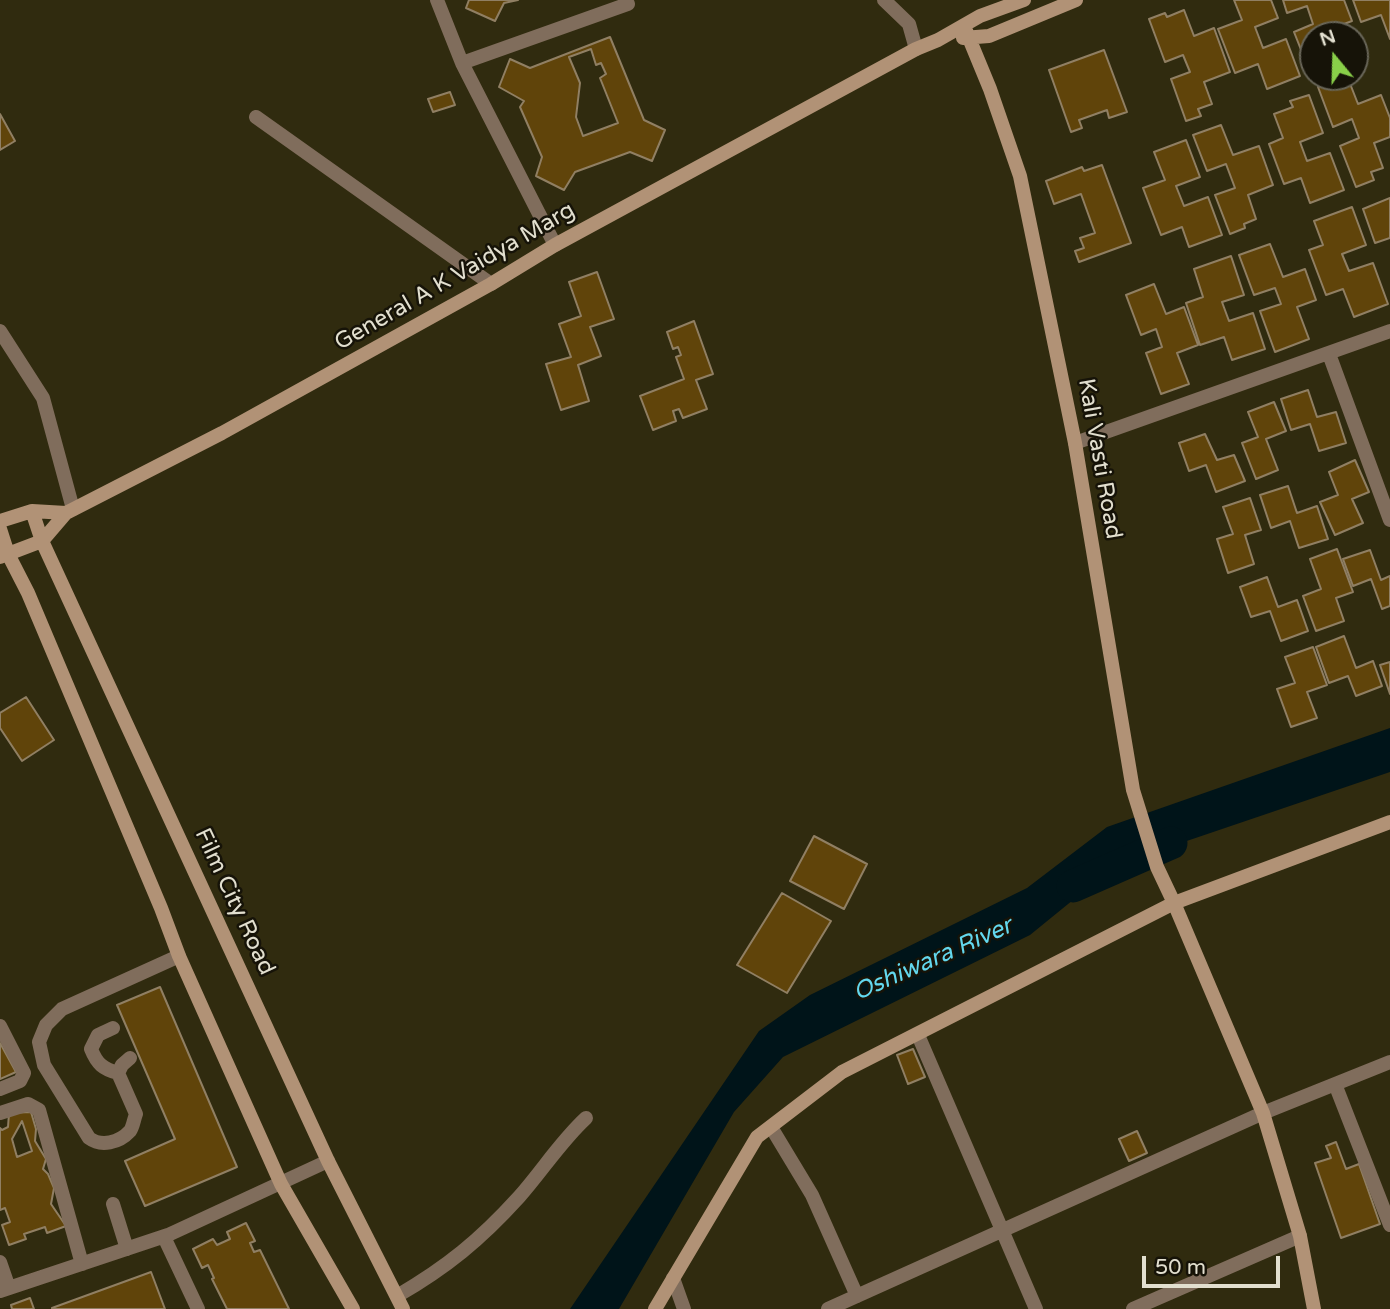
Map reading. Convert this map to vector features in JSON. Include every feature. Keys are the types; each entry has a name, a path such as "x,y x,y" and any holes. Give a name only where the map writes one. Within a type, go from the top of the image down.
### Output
{"street":[{"path":"437,0 462,63 555,245"},
{"path":"884,0 909,24 916,49"},
{"name":"General A K Vaidya Marg","path":"967,32 980,16 1024,0"},
{"name":"General A K Vaidya Marg","path":"4,556 42,541 69,511 222,433 491,284 555,245 916,49 967,32 989,36 1076,0"},
{"path":"462,63 628,4"},
{"name":"Kali Vasti Road","path":"967,32 1020,176 1075,443 1133,790 1157,867 1263,1113 1300,1236 1314,1309"},
{"path":"256,117 491,284"},
{"path":"0,331 43,398 69,511 32,511 0,521"},
{"path":"1075,443 1390,331"},
{"path":"1329,354 1390,520"},
{"name":"Film City Road","path":"32,511 42,541 328,1161 400,1302"},
{"path":"0,529 4,556 28,593 179,956 281,1184 353,1309"},
{"path":"655,1309 757,1137 842,1072 1174,904 1390,822"},
{"path":"113,1028 98,1035 91,1049 96,1062 105,1069 118,1073 136,1115 130,1131 110,1144 97,1143 89,1138 44,1065 39,1042 46,1025 62,1009 179,956"},
{"path":"0,1026 24,1073 20,1081 0,1089"},
{"path":"918,1035 1036,1309"},
{"path":"118,1073 130,1058"},
{"path":"828,1309 1263,1113 1390,1062"},
{"path":"1335,1084 1390,1225"},
{"path":"0,1113 28,1104 39,1110 82,1264"},
{"path":"400,1302 476,1242 586,1118"},
{"path":"771,1127 812,1195 857,1296"},
{"path":"0,1262 5,1289 164,1237 328,1161"},
{"path":"116,1203 131,1248"},
{"path":"1133,1309 1300,1236"},
{"path":"164,1237 198,1309"},
{"path":"673,1278 684,1309"}],"water":[{"path":"1390,728 1390,772 1116,865 1030,935 783,1057 734,1112 619,1309 570,1309 759,1031 810,995 1027,888 1107,827"}],"building":[{"path":"469,0 518,0 504,3 495,21 466,8"},
{"path":"1234,0 1271,0 1278,18 1255,27 1263,48 1286,39 1299,76 1267,89 1258,64 1235,73 1218,29 1242,20"},
{"path":"1283,0 1344,0 1352,21 1312,21 1307,6 1287,13"},
{"path":"1353,0 1390,0 1390,39 1381,15 1361,21"},
{"path":"1184,10 1194,36 1214,28 1230,72 1204,82 1212,104 1198,109 1201,116 1186,121 1171,79 1190,72 1183,55 1165,62 1149,19 1165,13 1167,17"},
{"path":"1299,30 1299,45 1294,32"},
{"path":"610,37 644,120 665,130 652,161 630,152 575,172 564,190 536,176 542,157 520,107 524,101 499,87 510,59 530,68","holes":["591,49 596,65 601,63 606,74 600,78 618,123 583,136 576,117 580,83 569,57"]},
{"path":"1104,50 1127,112 1109,118 1107,110 1079,120 1082,128 1071,132 1049,70"},
{"path":"1320,91 1353,91 1358,104 1381,95 1390,118 1390,137 1374,143 1383,168 1371,172 1374,180 1356,187 1340,146 1359,138 1352,119 1333,127"},
{"path":"450,92 455,105 433,112 428,99"},
{"path":"1309,95 1323,133 1300,142 1307,161 1330,153 1344,190 1310,203 1301,178 1284,184 1269,144 1283,138 1274,114 1293,107 1290,101"},
{"path":"0,114 15,141 0,150"},
{"path":"1221,125 1233,155 1259,146 1273,185 1248,195 1256,219 1244,224 1245,228 1230,234 1215,195 1235,188 1226,164 1207,171 1193,135"},
{"path":"1186,140 1200,177 1176,186 1184,206 1208,197 1222,235 1189,247 1182,227 1161,235 1143,188 1165,180 1154,152"},
{"path":"1102,165 1131,243 1079,262 1075,251 1084,248 1080,238 1095,233 1081,194 1054,204 1046,181 1082,167 1084,171"},
{"path":"1390,198 1390,238 1375,243 1363,209"},
{"path":"1352,207 1366,245 1342,254 1349,271 1373,263 1388,304 1354,317 1343,289 1326,295 1309,250 1323,245 1314,221"},
{"path":"1270,244 1283,277 1305,269 1316,300 1297,307 1309,339 1275,352 1260,311 1281,304 1275,288 1254,295 1239,255"},
{"path":"1231,256 1244,295 1222,302 1229,321 1253,313 1265,349 1232,360 1224,337 1200,345 1186,303 1203,297 1194,269"},
{"path":"597,272 614,319 590,327 601,356 578,365 589,401 561,410 546,364 571,357 559,324 581,316 569,282"},
{"path":"1154,284 1166,314 1184,307 1198,345 1177,353 1189,384 1161,394 1146,353 1162,347 1156,329 1141,335 1126,295"},
{"path":"694,321 713,374 696,380 707,409 683,418 679,409 673,411 676,421 653,430 640,396 684,379 676,357 681,355 678,347 673,349 667,332"},
{"path":"1308,390 1317,417 1336,412 1346,443 1319,451 1310,424 1291,430 1281,399"},
{"path":"1274,402 1286,431 1266,439 1278,470 1256,479 1242,443 1258,437 1248,412"},
{"path":"1205,434 1217,460 1234,455 1245,481 1216,492 1206,465 1189,471 1179,443"},
{"path":"1355,460 1369,492 1352,499 1363,523 1335,535 1320,502 1338,495 1329,472"},
{"path":"1288,486 1297,513 1317,506 1328,539 1299,548 1290,521 1271,528 1260,495"},
{"path":"1250,498 1261,530 1245,535 1254,564 1228,573 1217,539 1233,534 1223,507"},
{"path":"1337,549 1353,592 1336,598 1344,621 1316,631 1303,596 1321,589 1310,559"},
{"path":"1370,550 1381,580 1390,576 1390,606 1382,609 1371,579 1353,586 1343,559"},
{"path":"1267,577 1278,607 1297,600 1308,631 1281,641 1270,611 1251,617 1240,587"},
{"path":"1344,636 1356,668 1373,661 1382,686 1356,696 1348,676 1329,683 1316,647"},
{"path":"1313,647 1327,685 1307,692 1317,718 1291,727 1277,689 1295,683 1285,657"},
{"path":"1390,662 1390,694 1380,665"},
{"path":"26,697 54,740 22,761 0,728 0,713"},
{"path":"814,836 867,864 844,909 790,881"},
{"path":"782,893 831,921 787,993 737,965"},
{"path":"160,987 237,1167 145,1206 125,1161 175,1139 117,1005"},
{"path":"0,1043 16,1072 0,1079"},
{"path":"913,1049 925,1077 908,1084 897,1055"},
{"path":"31,1112 36,1129 35,1141 46,1159 43,1169 54,1188 51,1204 66,1226 47,1233 45,1227 24,1234 26,1239 9,1245 2,1225 10,1222 5,1208 0,1210 0,1128 2,1130 8,1127 9,1113","holes":["22,1121 32,1151 17,1157 12,1139"]},
{"path":"1137,1131 1147,1153 1129,1161 1119,1139"},
{"path":"1336,1142 1346,1169 1359,1164 1380,1224 1341,1238 1315,1163 1331,1158 1326,1146"},
{"path":"246,1223 255,1241 250,1243 254,1252 260,1250 289,1309 227,1309 208,1265 202,1268 193,1249 213,1239 217,1245 230,1239 227,1232"},
{"path":"151,1272 165,1309 52,1309 52,1308"},
{"path":"30,1298 34,1309 12,1309 11,1305"}],"waterway":[{"name":"Oshiwara River","path":"1073,886 1171,843"}]}
